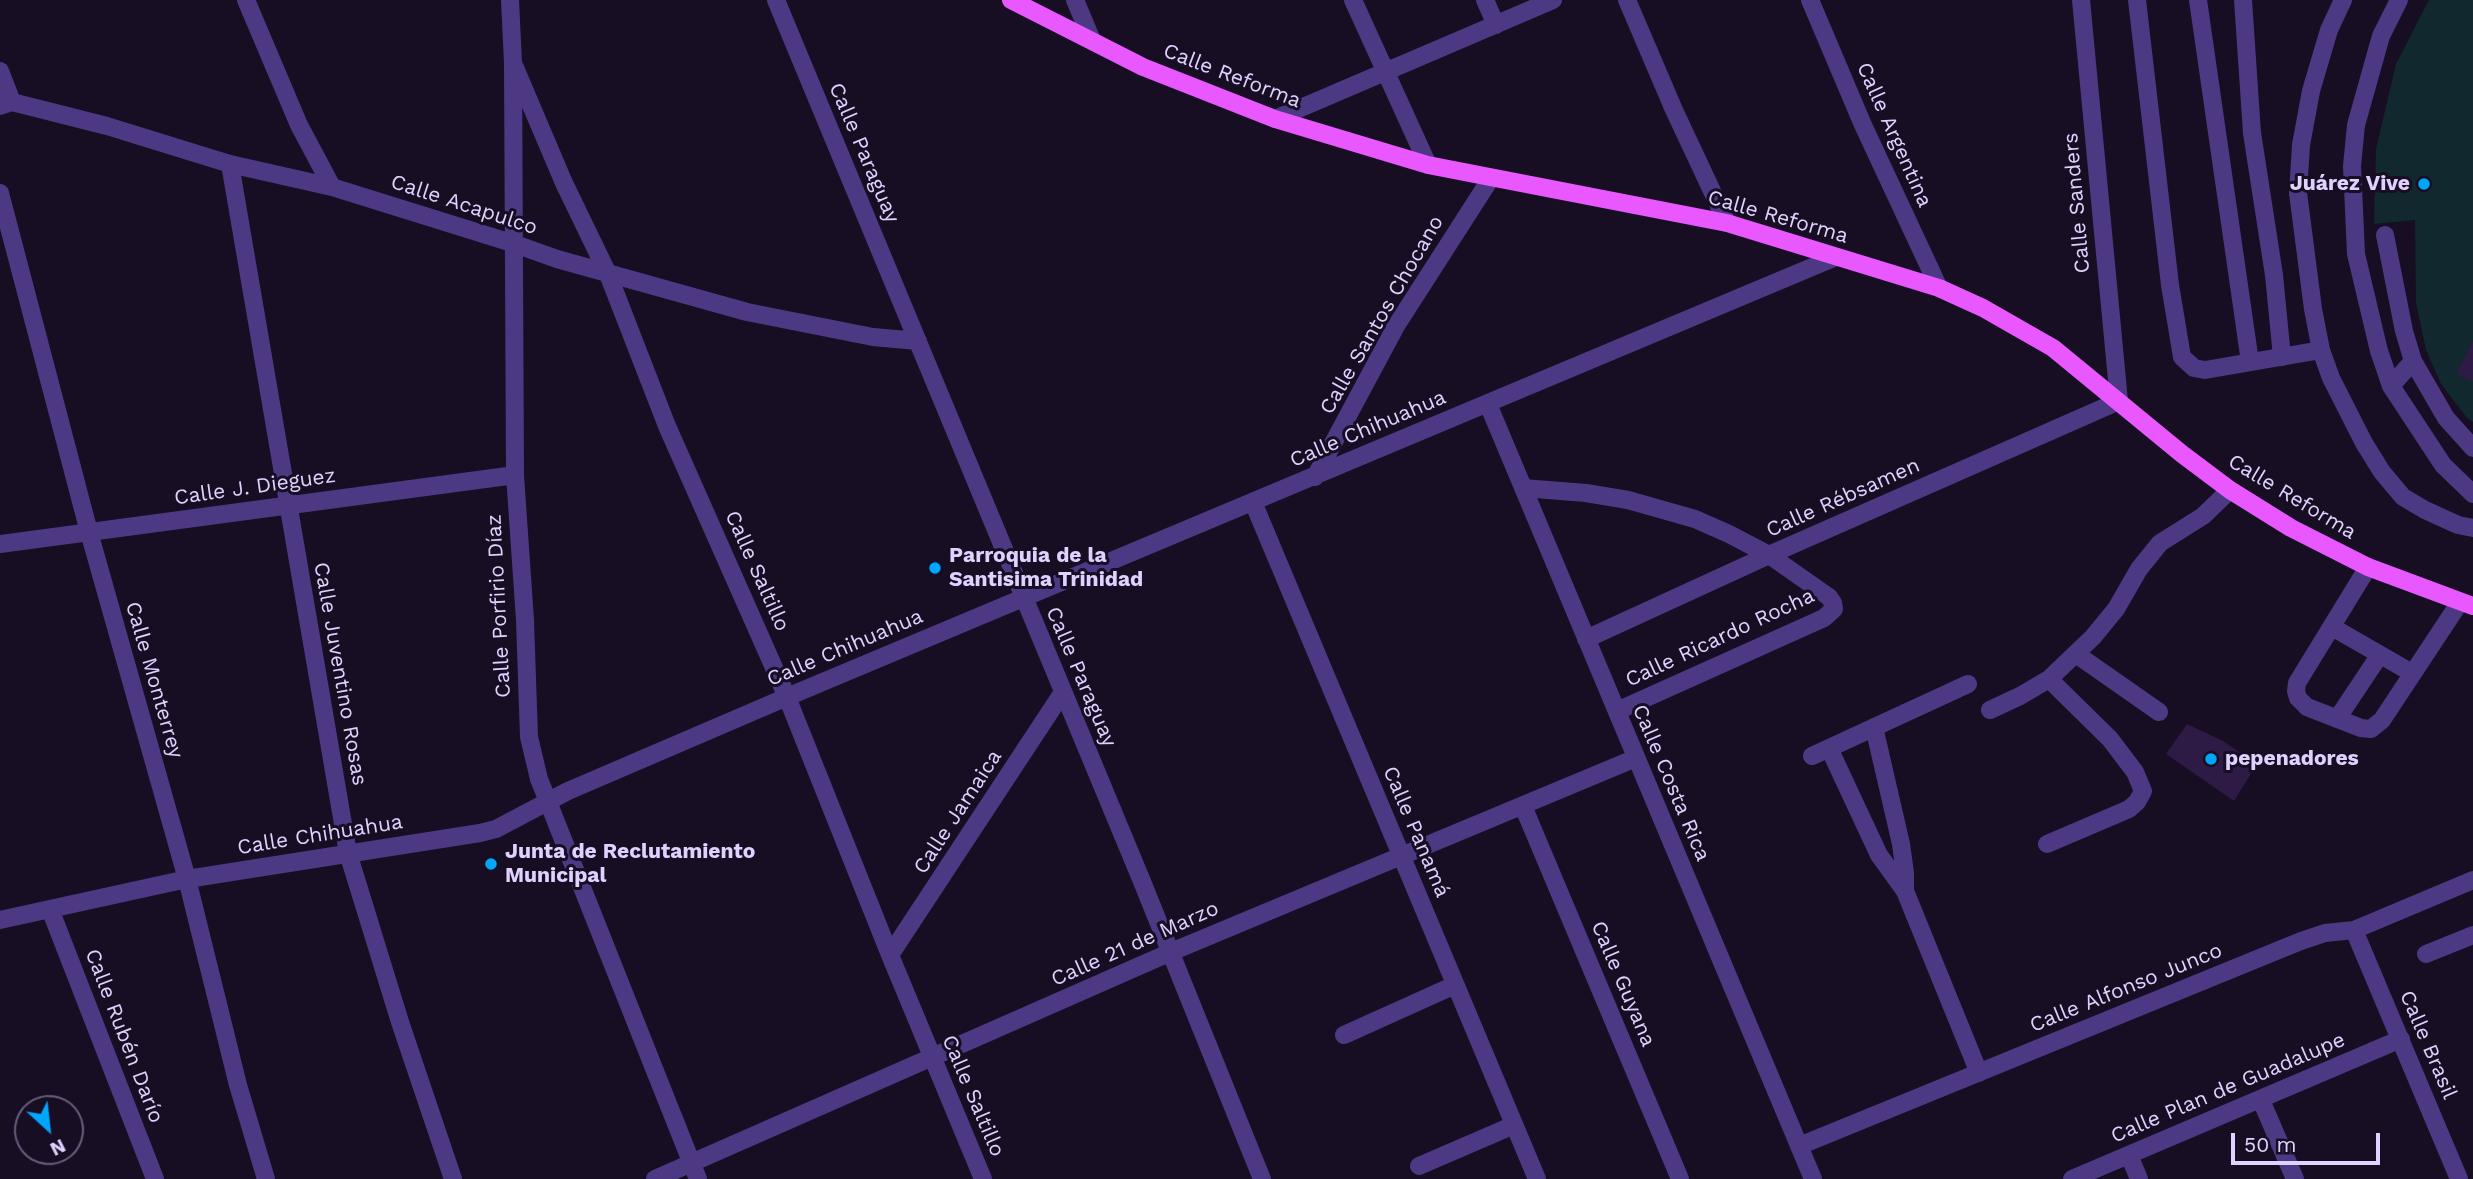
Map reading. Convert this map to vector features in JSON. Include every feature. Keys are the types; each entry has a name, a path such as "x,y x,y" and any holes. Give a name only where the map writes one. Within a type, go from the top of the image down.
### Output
{"main road":[{"name":"Calle Reforma","path":"1011,0 1091,38 1143,67 1275,118 1428,165 1727,223 1940,288 1983,308 2053,348 2182,454 2230,490 2291,527 2368,567 2466,604"}],"street":[{"path":"246,0 299,125 332,187"},
{"name":"Calle Porfirio Díaz","path":"510,0 515,244 515,475 525,620 529,737 538,779 695,1171"},
{"name":"Calle Paraguay","path":"776,0 1171,952 1262,1179"},
{"path":"1075,0 1091,38"},
{"path":"1353,0 1428,165"},
{"path":"1485,0 1496,25"},
{"path":"1275,118 1553,0"},
{"path":"1627,0 1674,110 1727,223"},
{"name":"Calle Argentina","path":"1810,0 1863,125 1940,288"},
{"name":"Calle Sanders","path":"2081,0 2119,401"},
{"path":"2137,0 2179,349 2187,363 2194,368 2205,370 2321,350"},
{"path":"2198,0 2250,362"},
{"path":"2243,0 2252,132 2274,275 2282,357"},
{"path":"2343,0 2329,30 2311,91 2301,145 2298,193 2313,310 2321,350 2331,378 2364,443 2403,497 2458,525 2473,528"},
{"path":"2399,0 2381,36 2356,125 2352,166 2356,254 2370,316 2391,386 2442,465 2473,494"},
{"name":"Calle Saltillo","path":"513,62 564,183 608,274 667,426 787,697 890,956 983,1179"},
{"path":"0,71 6,104"},
{"name":"Calle Acapulco","path":"6,104 107,127 230,164 332,187 557,259 747,312 873,337 918,341"},
{"name":"Calle Juventino Rosas","path":"230,164 348,853 400,1022 453,1179"},
{"name":"Calle Santos Chocano","path":"1315,477 1396,326 1491,178"},
{"name":"Calle Monterrey","path":"0,194 89,532 187,879 238,1085 266,1179"},
{"path":"2385,235 2413,361 2446,418 2473,448"},
{"name":"Calle Chihuahua","path":"0,920 187,879 480,833 512,822 548,802 787,697 1836,257"},
{"path":"2391,386 2413,361"},
{"name":"Calle Rébsamen","path":"1586,639 2119,401"},
{"name":"Calle Costa Rica","path":"1488,404 1813,1179"},
{"name":"Calle J. Dieguez","path":"0,544 515,475"},
{"name":"Calle Ricardo Rocha","path":"1523,488 1586,493 1661,508 1695,519 1769,555 1829,597 1833,603 1830,614 1617,711"},
{"path":"1990,710 2049,679 2093,637 2116,609 2139,569 2160,543 2203,516 2230,490"},
{"name":"Calle Panamá","path":"1253,502 1537,1179"},
{"path":"2368,567 2297,683 2296,691 2301,703 2337,719 2361,728 2371,729 2376,726 2412,673 2466,604"},
{"path":"2332,627 2412,673"},
{"path":"2076,654 2160,712"},
{"path":"2337,719 2379,656"},
{"path":"2047,844 2129,808 2137,802 2143,791 2135,772 2110,739 2049,679"},
{"path":"1812,756 1968,684"},
{"name":"Calle Jamaica","path":"890,956 1063,692"},
{"path":"1874,727 1901,844 1905,891"},
{"path":"1829,747 1879,855 1905,891 1979,1073"},
{"name":"Calle 21 de Marzo","path":"655,1179 695,1171 932,1059 1171,952 1636,758"},
{"name":"Calle Guyana","path":"1523,806 1681,1179"},
{"name":"Calle Alfonso Junco","path":"1799,1146 2301,941 2325,933 2354,930 2473,880"},
{"name":"Calle Rubén Darío","path":"50,909 155,1179"},
{"name":"Calle Brasil","path":"2354,930 2459,1179"},
{"path":"2426,954 2473,935"},
{"path":"1344,1035 1455,985"},
{"name":"Calle Plan de Guadalupe","path":"2072,1179 2401,1040"},
{"path":"2261,1100 2295,1179"},
{"path":"1419,1166 1514,1125"},
{"path":"2129,1155 2139,1179"}],"green space":[{"name":"Juárez Vive","path":"2429,0 2473,0 2473,422 2441,384 2426,350 2416,303 2415,220 2374,224 2376,149 2396,64"}],"building":[{"path":"2473,341 2473,382 2456,374"},
{"name":"pepenadores","path":"2187,724 2223,741 2257,764 2234,801 2166,754"}],"place":[{"name":"Juárez Vive","path":"2424,184"},
{"name":"Parroquia de la Santisima Trinidad","path":"935,568"},
{"name":"pepenadores","path":"2211,759"},
{"name":"Junta de Reclutamiento Municipal","path":"491,864"}]}
